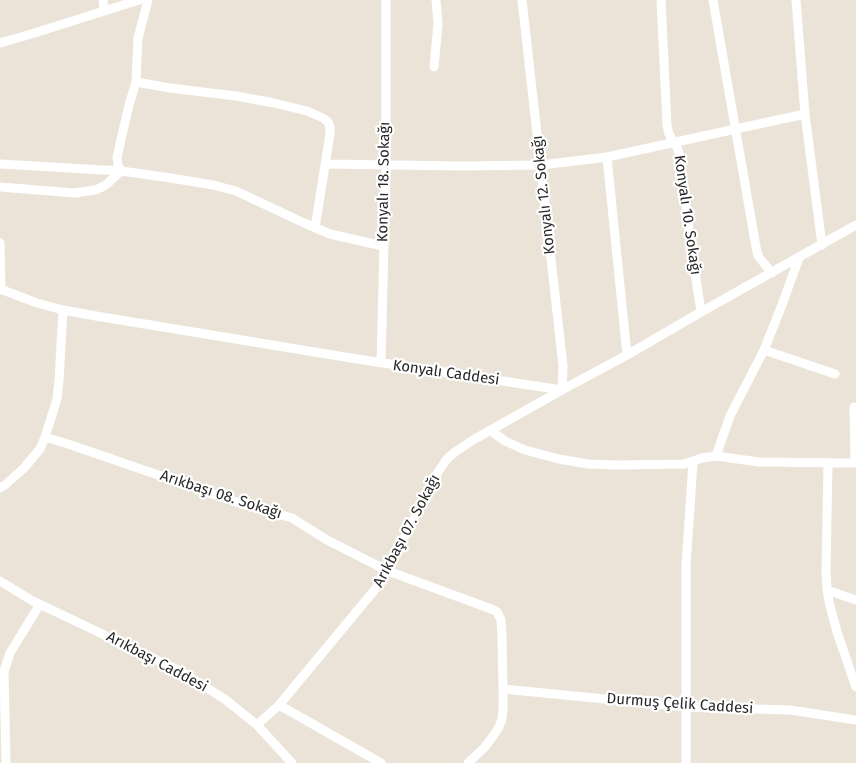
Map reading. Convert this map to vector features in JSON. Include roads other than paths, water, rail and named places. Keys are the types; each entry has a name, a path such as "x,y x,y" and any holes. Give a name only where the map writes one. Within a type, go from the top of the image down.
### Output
{"street":[{"path":"104,0 104,11"},
{"path":"0,43 28,36 140,0"},
{"path":"121,171 117,157 136,82 138,38 148,0"},
{"name":"Konyalı 18. Sokağı","path":"381,363 386,164 386,0"},
{"path":"434,67 438,24 436,0"},
{"name":"Konyalı 12. Sokağı","path":"522,0 563,366 562,390"},
{"name":"Konyalı 10. Sokağı","path":"661,0 667,125 669,134 677,146 680,157 701,312"},
{"path":"713,0 756,247 758,256 772,273"},
{"path":"796,0 805,114 822,245"},
{"path":"136,82 274,103 316,114 328,122 330,127 315,228"},
{"path":"325,164 541,165 607,157 805,114"},
{"path":"607,157 627,355"},
{"path":"0,164 121,171 226,188 315,228 337,236 383,246"},
{"path":"0,187 75,193 102,187 121,171"},
{"path":"562,390 856,225"},
{"path":"0,243 1,290"},
{"path":"716,456 730,416 764,350 799,258"},
{"name":"Konyalı Caddesi","path":"1,290 64,310 381,363 562,390"},
{"path":"0,488 24,468 40,448 45,437 60,380 64,310"},
{"path":"764,350 835,374"},
{"name":"Arıkbaşı 07. Sokağı","path":"279,705 374,592 388,571 438,472 447,459 490,430 562,390"},
{"path":"490,430 505,441 525,450 576,462 602,465 684,464 716,456 759,462 855,463 854,406"},
{"name":"Arıkbaşı 08. Sokağı","path":"45,437 245,505 292,518 327,540 388,571 494,610 501,620 503,689"},
{"path":"686,763 686,566 693,462"},
{"path":"828,463 827,590 837,632 852,660 856,687"},
{"name":"Arıkbaşı Caddesi","path":"0,581 21,595 182,672 226,700 257,725 292,763"},
{"path":"827,590 856,600"},
{"path":"6,763 4,671 10,652 40,604"},
{"path":"468,763 484,748 499,727 503,709 503,689"},
{"name":"Durmuş Çelik Caddesi","path":"503,689 686,707 790,710 856,720"},
{"path":"257,725 279,705 381,763"}]}
